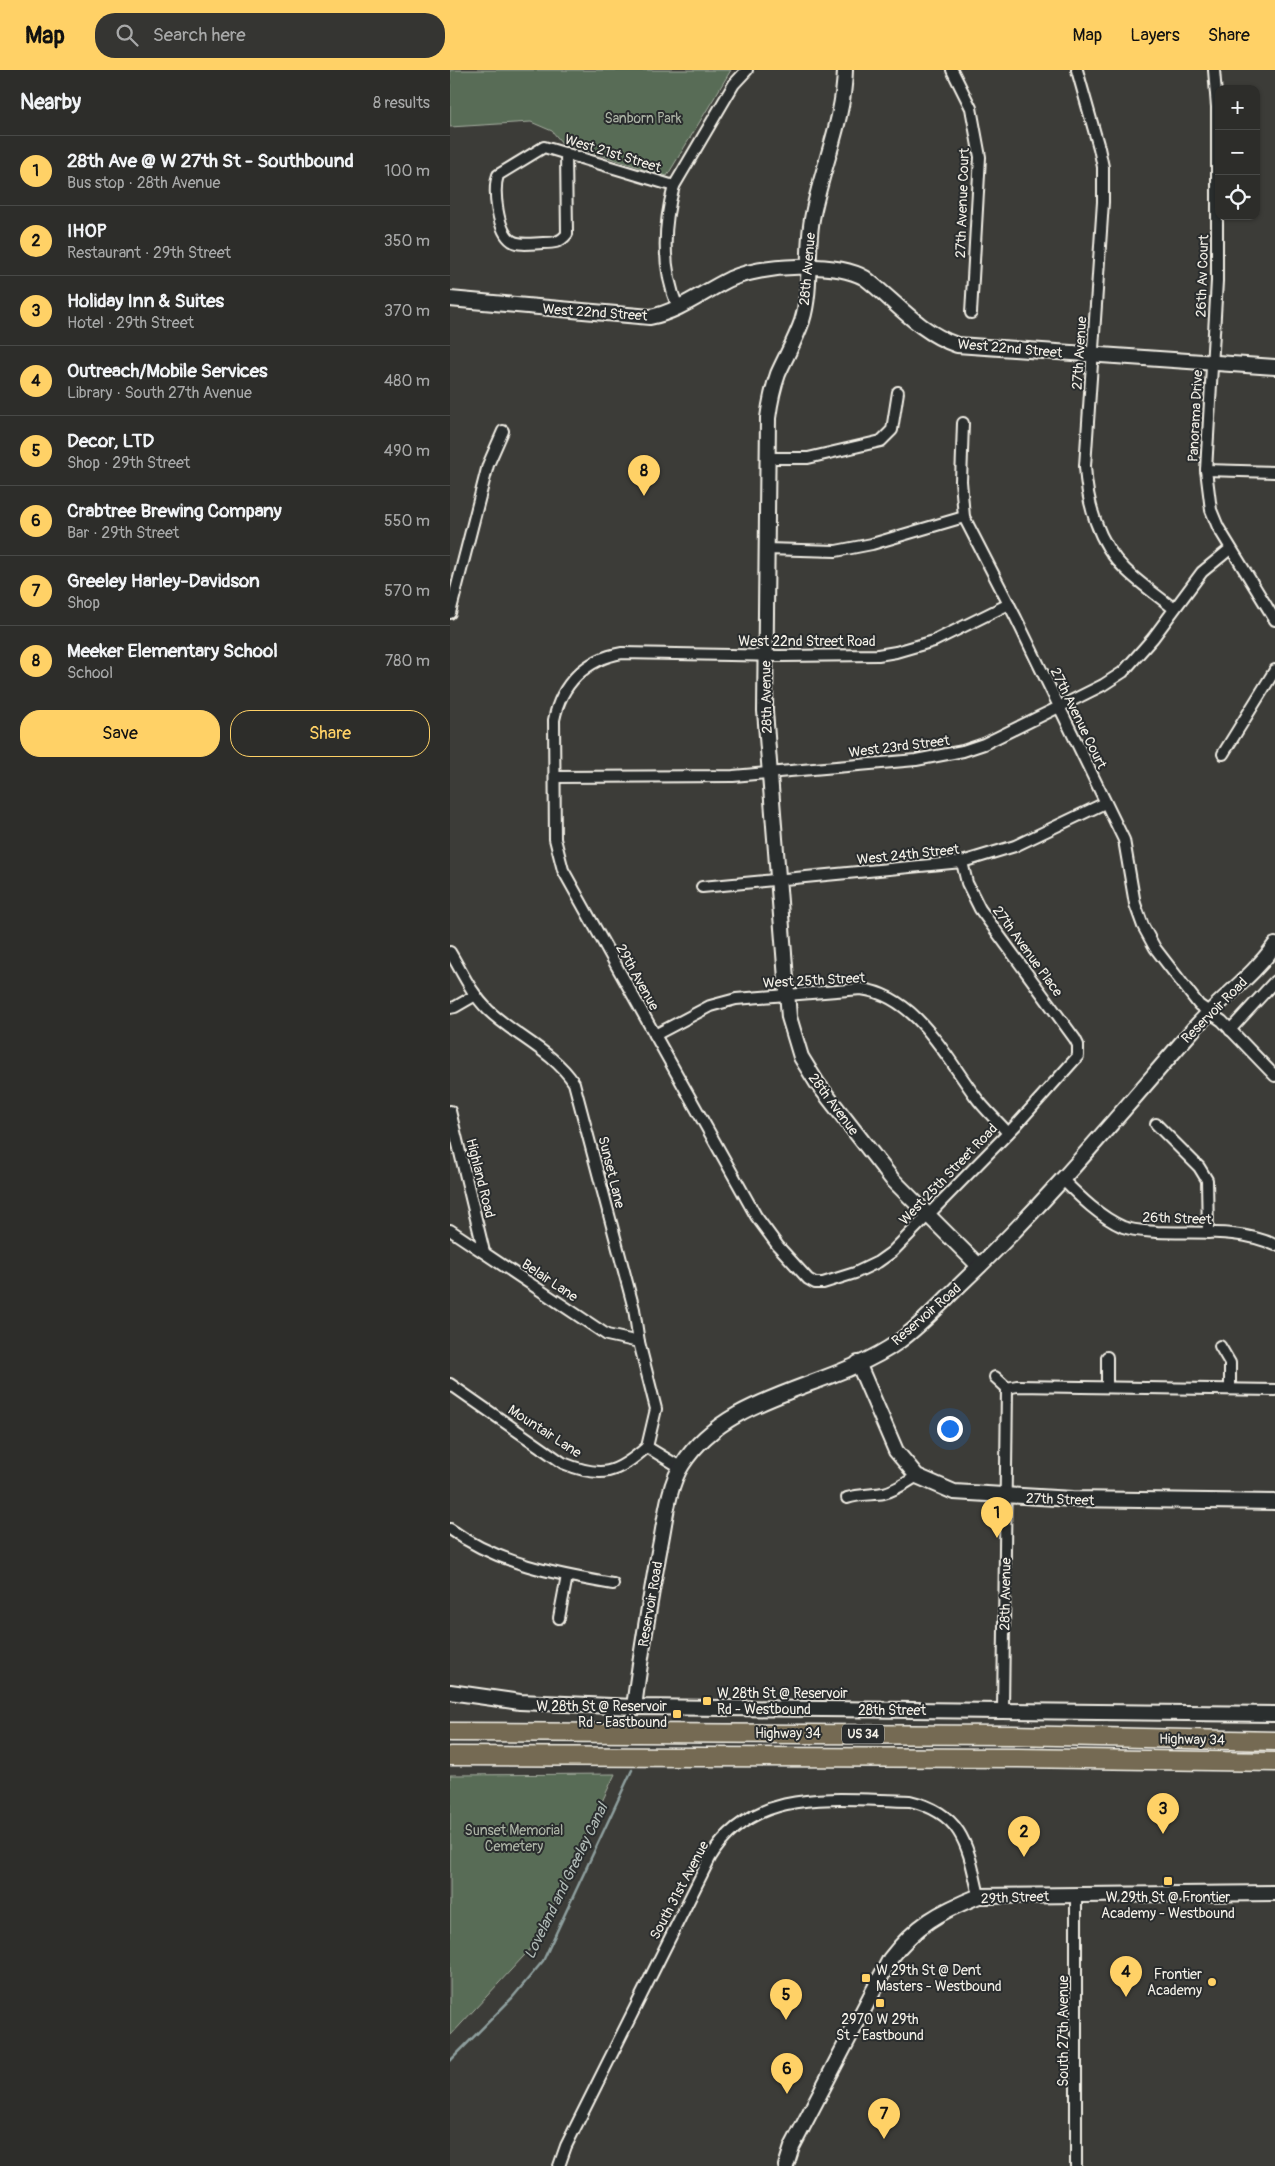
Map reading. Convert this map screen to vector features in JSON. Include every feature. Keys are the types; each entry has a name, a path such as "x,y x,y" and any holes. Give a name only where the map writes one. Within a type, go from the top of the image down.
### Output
{"highway":[{"name":"Highway 34","path":"450,1732 1012,1735 1275,1741"},
{"name":"Highway 34","path":"450,1756 1018,1758 1275,1762"}],"street":[{"path":"678,308 668,280 666,254 669,208 674,186 734,84 747,70"},
{"name":"28th Avenue","path":"846,70 842,100 812,217 809,238 807,294 802,320 778,374 771,396 768,418 765,710 768,773 789,1017 794,1039 809,1071 878,1162 979,1266"},
{"name":"27th Avenue Court","path":"952,70 971,108 980,157 971,312"},
{"name":"27th Avenue","path":"1077,70 1103,167 1104,202 1085,466 1088,500 1097,524 1114,557 1125,570 1173,608"},
{"name":"26th Av Court","path":"1212,363 1217,281 1217,107 1214,70"},
{"name":"West 21st Street","path":"566,154 567,234 563,240 555,243 519,244 512,241 507,235 497,209 496,182 498,175 544,147 674,186"},
{"name":"West 22nd Street","path":"450,299 636,317 660,315 678,308 731,279 750,272 834,268 856,273 878,288 925,330 937,338 958,345 1275,367"},
{"name":"Panorama Drive","path":"1212,363 1206,470 1211,510 1230,549 1275,620"},
{"path":"767,458 808,458 881,441 892,430 898,392"},
{"name":"27th Avenue Court","path":"963,423 961,481 964,516 1124,840 1135,904 1143,926 1155,948 1199,1005 1230,1030 1275,1076"},
{"path":"450,613 488,465 503,431"},
{"name":"Panorama Drive","path":"1206,470 1275,472"},
{"path":"766,549 836,551 872,544 964,516"},
{"name":"West 23rd Street","path":"555,777 733,776 941,757 984,744 1104,685 1122,672 1153,638 1173,608 1202,572 1230,549"},
{"name":"West 22nd Street Road","path":"595,660 607,655 622,653 854,656 896,652 934,640 1008,604"},
{"name":"29th Avenue","path":"595,660 571,681 559,700 554,720 555,839 563,870 756,1216 797,1268 808,1280 815,1283"},
{"path":"1223,754 1275,670"},
{"name":"West 24th Street","path":"702,887 962,862 1015,846 1105,803"},
{"name":"27th Avenue Place","path":"962,862 967,883 980,910 1075,1040 1079,1052"},
{"name":"Reservoir Road","path":"634,1707 667,1510 680,1466 706,1436 743,1412 858,1363 898,1342 1003,1244 1063,1180 1208,1012 1262,962 1275,945"},
{"name":"Sunset Lane","path":"450,952 474,996 490,1012 552,1058 574,1083 634,1309 639,1342 656,1409 647,1447"},
{"path":"1230,1030 1275,981"},
{"name":"West 25th Street","path":"655,1035 716,1004 736,999 861,989 873,991 895,1000 910,1011 922,1024 976,1098 1008,1132"},
{"path":"450,1008 474,996"},
{"name":"West 25th Street Road","path":"815,1283 834,1280 878,1262 892,1252 1008,1132 1075,1060 1079,1052"},
{"name":"Highland Road","path":"450,1111 484,1252"},
{"path":"1156,1124 1199,1167 1206,1180 1208,1233"},
{"name":"26th Street","path":"1063,1180 1098,1211 1124,1228 1144,1231 1250,1236 1275,1245"},
{"name":"Belair Lane","path":"450,1230 607,1335 639,1342"},
{"path":"1220,1346 1230,1363 1230,1389"},
{"path":"1107,1357 1107,1387"},
{"path":"847,1498 860,1494 883,1493 898,1488 916,1476 891,1442 858,1363"},
{"path":"995,1377 1007,1388 1017,1386 1275,1390"},
{"name":"Mountair Lane","path":"450,1384 563,1463 581,1471 594,1474 612,1472 647,1447"},
{"name":"28th Avenue","path":"1003,1710 1007,1388"},
{"path":"647,1447 680,1466"},
{"name":"27th Street","path":"916,1476 954,1492 1006,1497 1275,1502"},
{"path":"450,1529 499,1556 523,1565 567,1576 613,1584"},
{"path":"559,1618 567,1576"},
{"name":"28th Street","path":"450,1692 520,1702 634,1707 1275,1714"},
{"name":"South 31st Avenue","path":"559,2166 570,2137 710,1858 722,1840 745,1820 764,1810 788,1802 812,1800 910,1801 922,1804 934,1809 946,1818 963,1836 979,1896"},
{"name":"29th Street","path":"786,2166 792,2146 890,1959 912,1933 928,1920 953,1906 979,1896 1275,1893"},
{"name":"South 27th Avenue","path":"1076,1895 1076,2166"}],"green space":[{"name":"Sanborn Park","path":"450,70 731,70 667,176 562,143 552,131 531,122 450,127"},
{"name":"Sunset Memorial Cemetery","path":"615,1774 535,1944 450,2036 450,1775"}],"waterway":[{"name":"Loveland and Greeley Canal","path":"450,2061 512,1998 543,1961 632,1770"}],"place":[{"name":"Meeker Elementary School","path":"644,496"},
{"name":"28th Ave @ W 27th St - Southbound","path":"997,1538"},
{"name":"W 28th St @ Reservoir Rd - Westbound","path":"707,1701"},
{"name":"W 28th St @ Reservoir Rd - Eastbound","path":"677,1714"},
{"name":"Holiday Inn & Suites","path":"1163,1834"},
{"name":"IHOP","path":"1024,1857"},
{"name":"W 29th St @ Frontier Academy - Westbound","path":"1168,1881"},
{"name":"W 29th St @ Dent Masters - Westbound","path":"866,1978"},
{"name":"Frontier Academy","path":"1212,1982"},
{"name":"Outreach/Mobile Services","path":"1126,1997"},
{"name":"2970 W 29th St - Eastbound","path":"880,2003"},
{"name":"Decor, LTD","path":"786,2020"},
{"name":"Crabtree Brewing Company","path":"787,2094"},
{"name":"Greeley Harley-Davidson","path":"884,2139"}]}
